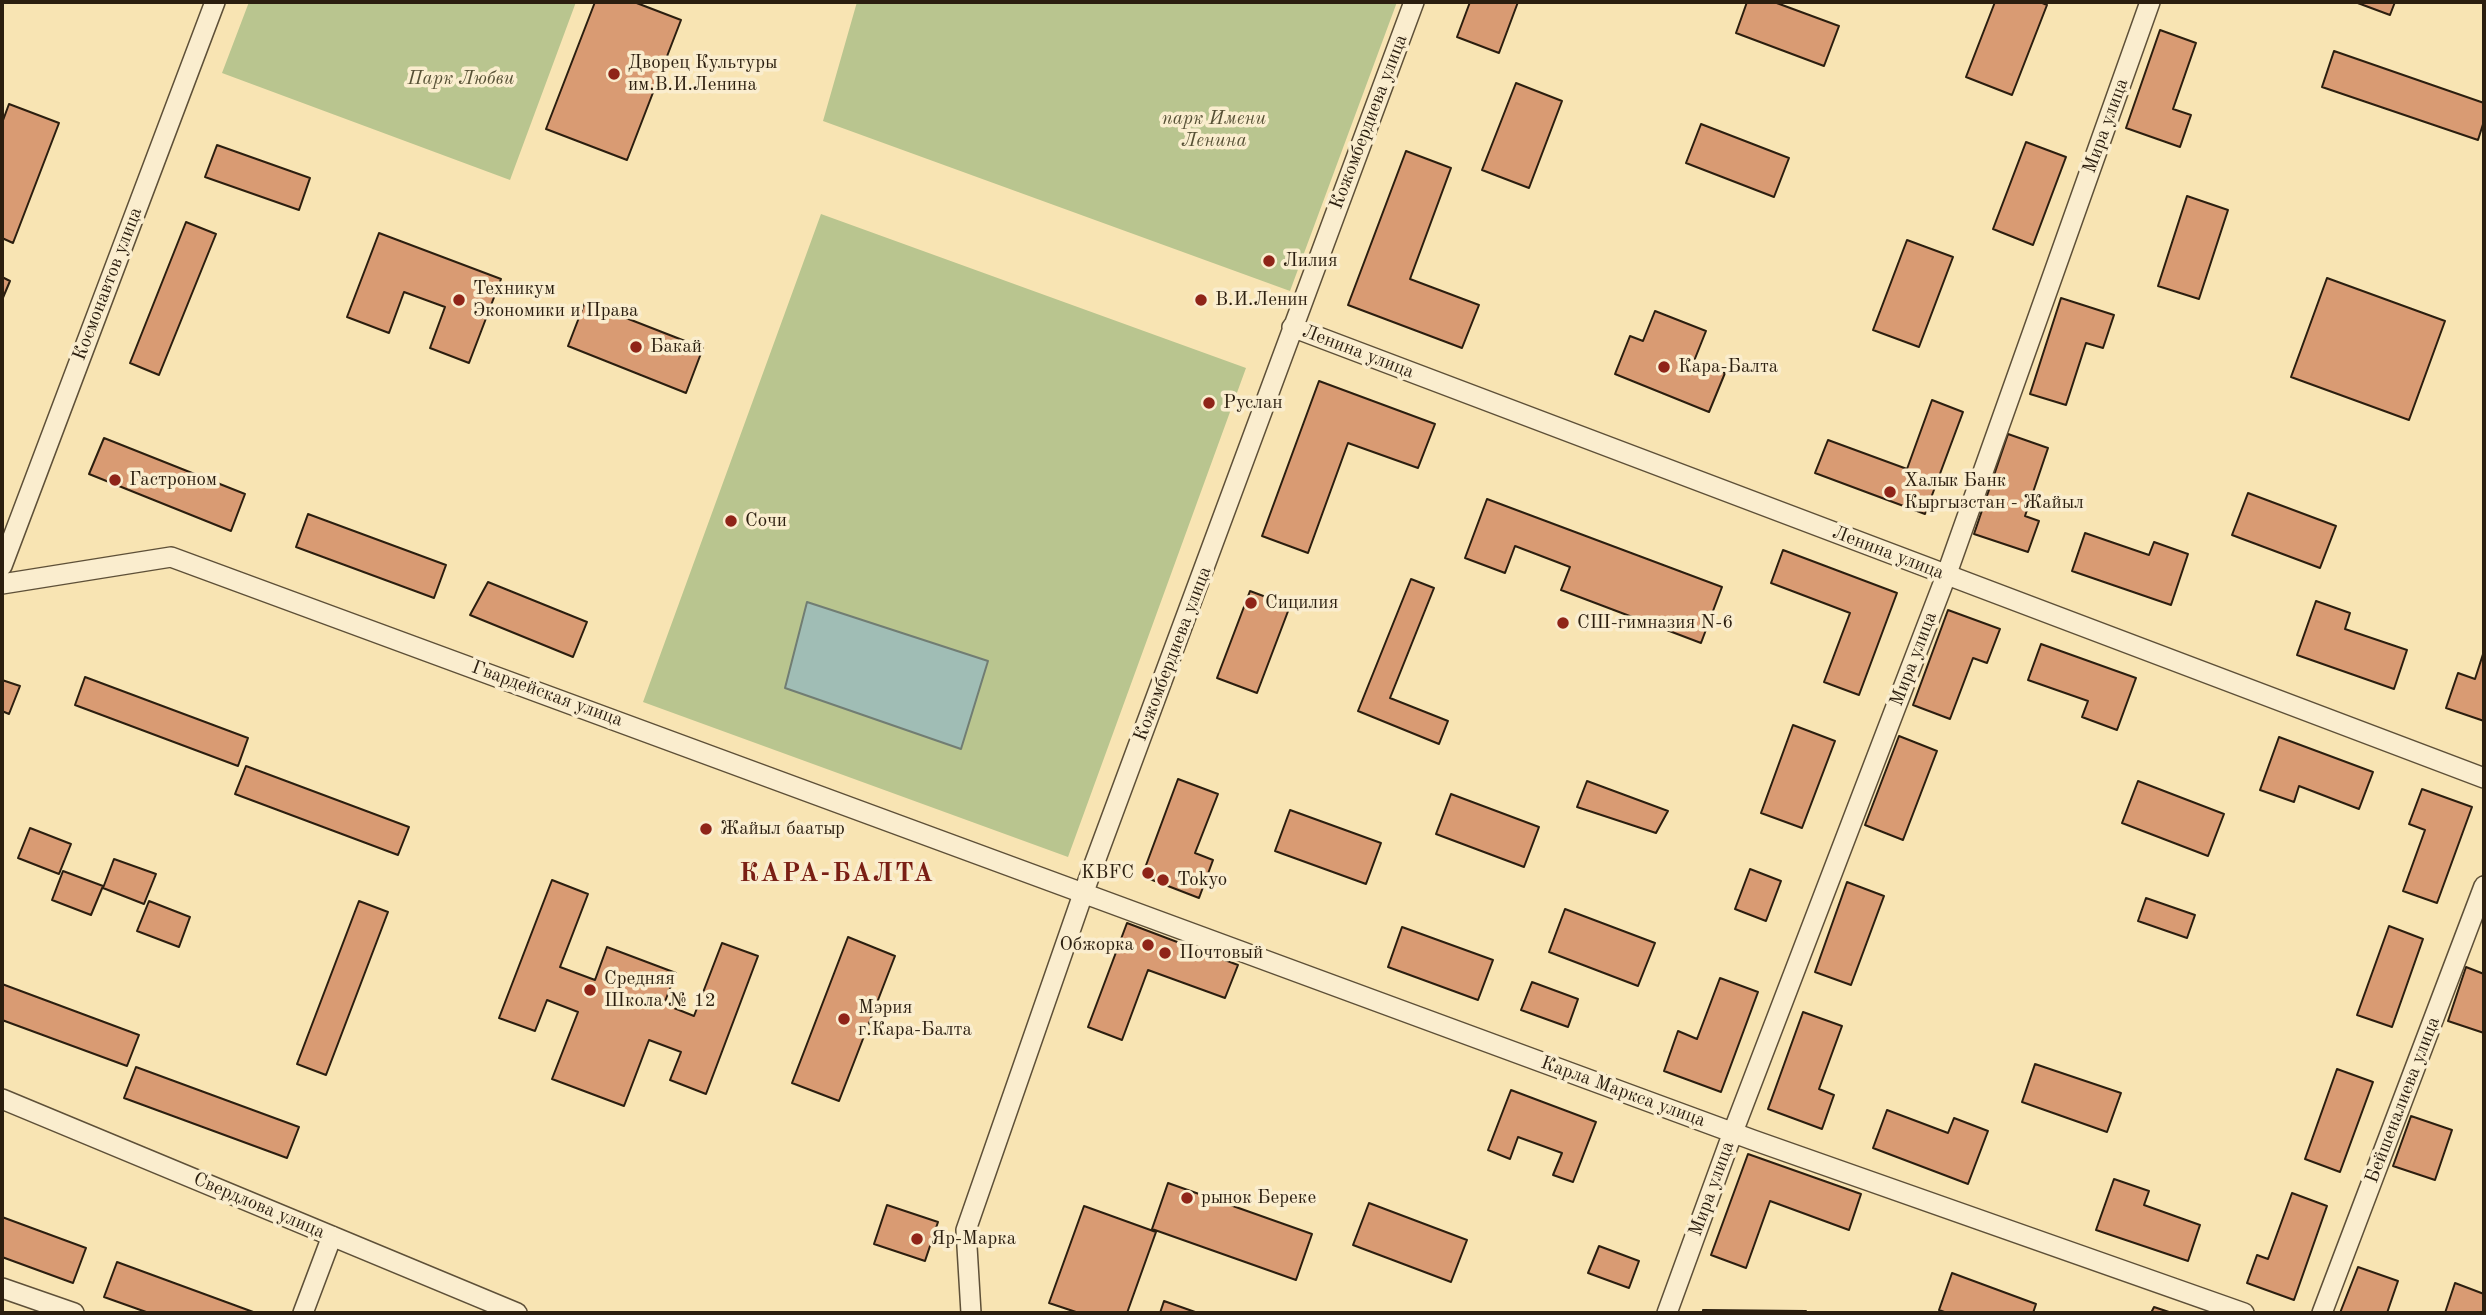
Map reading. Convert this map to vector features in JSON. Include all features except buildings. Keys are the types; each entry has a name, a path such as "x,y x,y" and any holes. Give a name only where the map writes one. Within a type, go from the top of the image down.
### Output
{"street":[{"name":"Космонавтов улица","path":"2,566 215,2"},
{"name":"Кожомбердиева улица","path":"971,1313 966,1230 1083,894 1414,2"},
{"name":"Мира улица","path":"1667,1313 1733,1132 1946,576 2150,2"},
{"name":"Ленина улица","path":"1292,327 2484,778"},
{"name":"Гвардейская улица","path":"2,584 172,557 1083,894"},
{"name":"Бейшеналиева улица","path":"2322,1313 2484,886"},
{"name":"Карла Маркса улица","path":"1083,894 1733,1132 2244,1313"},
{"name":"Свердлова улица","path":"2,1100 517,1313"},
{"path":"303,1313 332,1236"},
{"path":"2,1288 75,1313"}],"green space":[{"name":"Парк Любви","path":"249,2 576,2 510,180 222,73"},
{"name":"парк Имени Ленина","path":"857,2 1397,2 1290,291 823,121"},
{"path":"821,214 1246,368 1068,857 643,702"}],"water":[{"path":"807,602 988,661 961,749 785,688"}],"place":[{"name":"Дворец Культуры им.В.И.Ленина","path":"614,74"},
{"name":"Лилия","path":"1269,261"},
{"name":"Техникум Экономики и Права","path":"459,300"},
{"name":"В.И.Ленин","path":"1201,300"},
{"name":"Бакай","path":"636,347"},
{"name":"Кара-Балта","path":"1664,367"},
{"name":"Руслан","path":"1209,403"},
{"name":"Гастроном","path":"115,480"},
{"name":"Халык Банк Кыргызстан - Жайыл","path":"1890,492"},
{"name":"Сочи","path":"731,521"},
{"name":"Сицилия","path":"1251,603"},
{"name":"СШ-гимназия N-6","path":"1563,623"},
{"name":"Жайыл баатыр","path":"706,829"},
{"name":"KBFC","path":"1148,873"},
{"name":"Tokyo","path":"1163,880"},
{"name":"Обжорка","path":"1148,945"},
{"name":"Почтовый","path":"1165,953"},
{"name":"Средняя Школа № 12","path":"590,990"},
{"name":"Мэрия г.Кара-Балта","path":"844,1019"},
{"name":"рынок Береке","path":"1187,1198"},
{"name":"Яр-Марка","path":"917,1239"}],"district":[{"name":"КАРА-БАЛТА","path":"837,874"}]}
